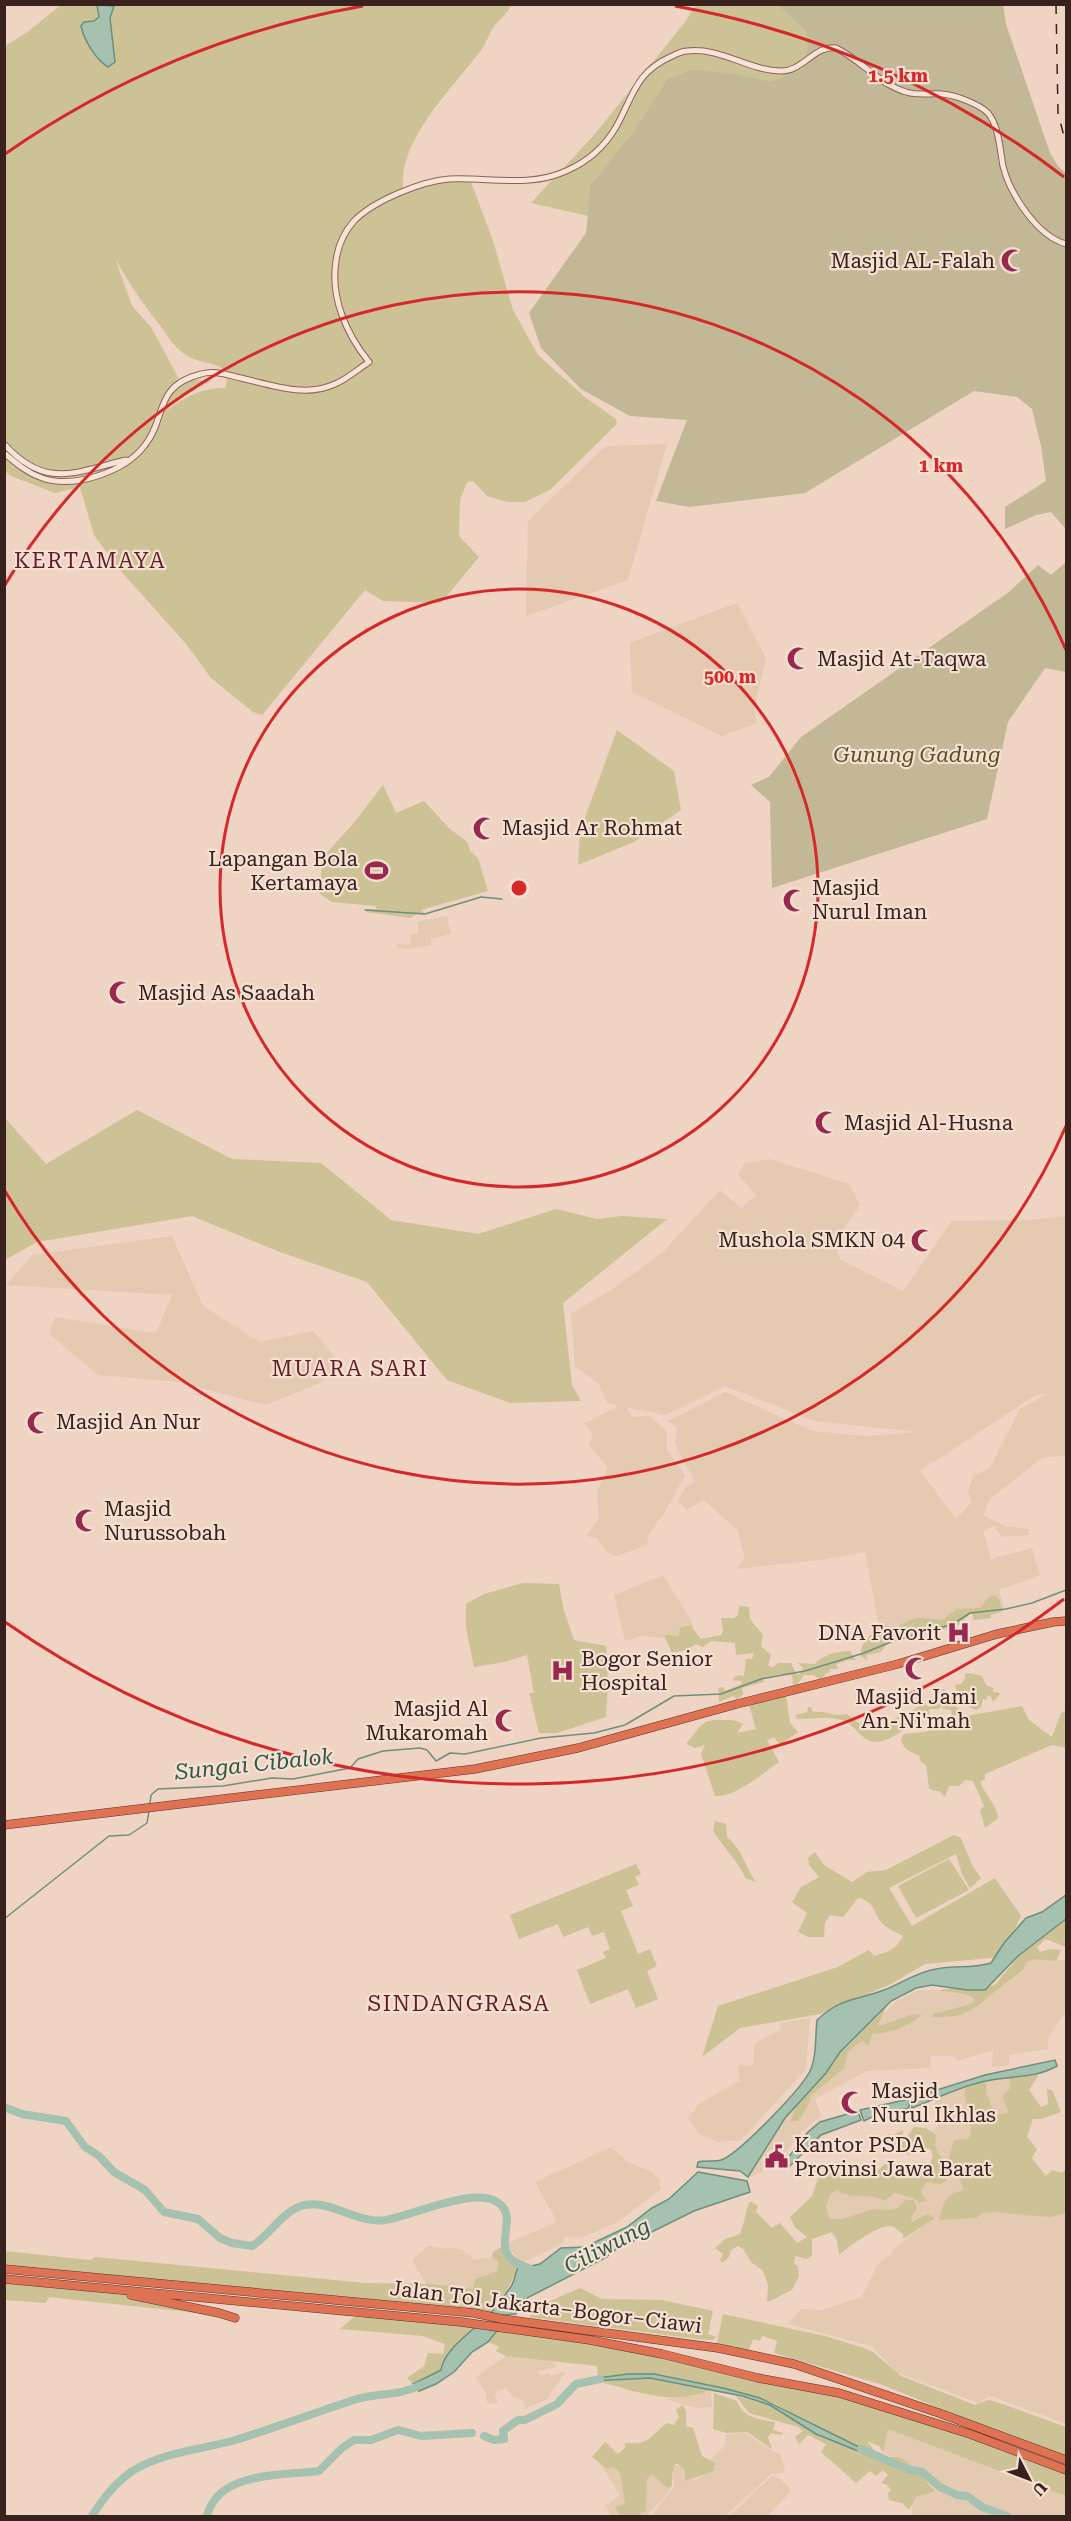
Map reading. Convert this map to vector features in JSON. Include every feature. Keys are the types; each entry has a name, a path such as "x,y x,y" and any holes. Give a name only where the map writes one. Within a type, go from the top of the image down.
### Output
{"highway":[{"path":"4,1825 451,1773 578,1748 718,1709 898,1664 997,1634 1053,1622 1066,1622"},
{"name":"Jalan Tol Jakarta–Bogor–Ciawi","path":"4,2269 464,2312 662,2354 758,2378 838,2393 958,2430 1066,2470"},
{"name":"Jalan Tol Jakarta–Bogor–Ciawi","path":"4,2280 531,2327 718,2348 794,2364 1066,2460"},
{"path":"109,2289 218,2312 235,2318"},
{"path":"354,2317 423,2318"},
{"path":"663,2341 717,2343"},
{"path":"951,2414 976,2428"}],"street":[{"path":"4,453 34,475 67,483 118,469 142,449 149,439 163,400 172,390 193,376 211,372 219,373 284,389 305,390 332,386 369,362 356,347 344,322 335,265 341,240 355,220 371,208 396,195 441,180 531,180 565,172 579,165 600,148 616,127 636,85 660,62 686,51 722,55 779,71 791,70 822,50 836,48 899,90 917,94 947,95 982,108 994,124 1004,168 1013,194 1046,234 1066,244"},
{"path":"4,444 29,464 55,475 68,475 128,460"}],"shaded area":[{"path":"61,5 511,5 494,26 483,48 419,131 404,168 403,187 405,189 419,185 470,179 493,241 513,310 538,355 586,398 616,419 617,424 550,490 525,502 507,502 487,496 473,481 467,482 460,500 459,536 479,557 441,603 383,601 365,590 262,715 253,712 211,678 187,645 119,569 94,535 80,487 55,493 11,476 5,471 5,46 26,33","holes":["115,258 131,286 177,347 190,358 221,367 227,378 225,388 209,389 194,394 168,410 174,401 211,381 179,379 151,327 132,306"]},
{"path":"696,5 819,5 850,115 619,223 531,203 595,134 685,22"},
{"path":"667,444 628,580 526,616 528,521 606,446"},
{"path":"737,603 766,658 754,708 757,723 722,736 632,692 630,643"},
{"path":"617,730 674,771 681,810 634,842 578,865 580,831"},
{"path":"383,785 396,813 424,801 449,828 467,842 470,851 478,858 488,891 421,910 425,913 418,913 411,918 366,912 367,909 377,909 375,906 332,902 320,894 322,858 353,824"},
{"path":"447,916 451,934 431,938 431,945 408,949 397,948 397,944 410,945 411,934 418,934 418,922"},
{"path":"137,1110 232,1159 321,1163 391,1220 478,1234 556,1209 597,1219 622,1216 667,1219 563,1303 572,1385 581,1401 510,1403 447,1380 367,1282 280,1252 192,1216 37,1242 5,1260 5,1118 46,1164"},
{"path":"770,1159 849,1184 860,1205 834,1243 840,1259 903,1291 952,1221 1030,1220 1066,1216 1066,1455 1042,1458 990,1499 983,1515 1004,1526 1028,1529 1029,1535 1002,1537 994,1526 983,1530 991,1559 1032,1548 1040,1575 999,1590 1004,1608 969,1611 882,1644 865,1552 820,1560 736,1569 745,1558 738,1531 704,1500 687,1510 678,1501 685,1488 695,1482 675,1444 677,1428 668,1421 725,1392 812,1431 866,1436 918,1432 814,1421 725,1386 666,1415 626,1407 632,1417 649,1416 667,1431 667,1450 685,1476 663,1515 647,1537 648,1544 618,1556 607,1553 597,1538 586,1536 599,1518 597,1492 608,1468 589,1445 593,1434 584,1424 618,1406 607,1403 599,1384 575,1366 571,1314 611,1290 662,1253 720,1190 741,1208 756,1195 738,1174 745,1163","holes":["1050,1392 1020,1409 990,1468 974,1475 968,1492 972,1502 956,1519 920,1471 1034,1396"]},
{"path":"172,1236 203,1306 260,1342 313,1331 340,1363 320,1383 266,1405 178,1382 98,1375 49,1334 55,1317 156,1333 172,1295 6,1285 32,1255"},
{"path":"663,1575 691,1620 697,1641 642,1636 625,1641 614,1595"},
{"path":"523,1583 559,1584 564,1611 574,1640 606,1646 608,1681 606,1717 557,1733 539,1733 529,1693 534,1693 527,1655 505,1662 474,1667 466,1628 466,1604 484,1594"},
{"path":"995,1595 1003,1611 991,1615 991,1618 974,1620 970,1614 957,1626 894,1641 885,1646 881,1652 866,1655 868,1661 861,1656 864,1643 882,1624 896,1629 912,1619 942,1620 957,1609 980,1608 989,1597"},
{"path":"739,1606 749,1607 750,1619 763,1635 761,1646 771,1655 768,1666 791,1663 796,1674 800,1674 803,1668 798,1663 815,1664 827,1655 836,1652 850,1651 856,1660 836,1664 838,1669 830,1669 829,1673 820,1679 813,1675 804,1675 796,1686 793,1684 792,1675 780,1674 763,1679 764,1682 742,1688 743,1695 737,1699 733,1696 719,1702 718,1688 723,1687 725,1691 742,1684 741,1681 732,1680 738,1675 744,1676 746,1659 752,1659 754,1653 736,1655 735,1643 711,1641 703,1647 696,1644 687,1650 672,1653 664,1635 679,1636 680,1628 690,1625 701,1639 721,1635 723,1631 721,1618 734,1618 738,1615"},
{"path":"965,1674 982,1676 986,1685 993,1688 993,1692 1001,1693 993,1702 990,1695 987,1696 987,1700 983,1699 981,1707 976,1710 967,1706 966,1702 956,1702 955,1705 959,1710 956,1716 952,1716 951,1710 943,1709 943,1705 939,1709 929,1709 930,1718 922,1716 914,1726 880,1741 866,1739 848,1723 838,1719 797,1719 796,1715 807,1712 808,1707 811,1707 813,1712 847,1714 861,1725 868,1723 871,1727 876,1725 881,1730 888,1721 899,1717 899,1722 903,1723 912,1711 924,1703 929,1707 937,1703 940,1689 945,1690 951,1696 957,1693 955,1685 961,1684 965,1679"},
{"path":"786,1695 790,1723 798,1732 780,1745 774,1737 767,1740 779,1762 740,1789 723,1796 715,1796 701,1754 705,1745 695,1748 686,1744 700,1726 708,1721 737,1721 743,1724 737,1733 756,1729 749,1705"},
{"path":"1022,1706 1029,1720 1052,1737 1061,1713 1066,1711 1066,1748 1052,1745 985,1774 985,1779 980,1782 998,1818 985,1828 980,1810 984,1806 973,1781 965,1780 959,1786 949,1786 945,1797 939,1791 934,1791 929,1788 926,1765 921,1762 919,1756 906,1749 901,1739 904,1734 925,1732 937,1727 933,1722"},
{"path":"715,1821 726,1824 727,1837 740,1853 756,1882 745,1878 713,1831"},
{"path":"954,1835 961,1838 972,1865 981,1878 970,1888 962,1874 956,1854 889,1888 912,1926 995,1878 1021,1916 1002,1957 925,1964 889,1985 820,2014 740,2028 702,2057 718,2006 838,1967 869,1950 874,1956 891,1950 903,1936 885,1926 872,1906 858,1898 843,1917 830,1915 825,1923 824,1937 808,1937 798,1932 807,1913 792,1902 801,1887 819,1877 809,1865 808,1858 815,1852 824,1865 852,1882 867,1872 886,1870"},
{"path":"949,1859 969,1890 916,1918 898,1886"},
{"path":"636,1864 641,1874 635,1877 639,1885 626,1890 633,1906 621,1911 638,1954 650,1949 657,1966 647,1971 658,1999 636,2008 628,1989 590,2004 577,1970 606,1958 603,1952 610,1949 604,1932 592,1936 588,1927 563,1937 558,1924 519,1939 510,1915"},
{"path":"1066,1920 1066,1947 1046,1939 1037,1947 1040,1952 1049,1949 1061,1950 1056,1961 1036,1959 1027,1962 1020,1972 972,2010 955,2016 931,2017 934,2014 971,2004 975,2000 964,1994 940,1991 980,1989 995,1985 1022,1952 1041,1935"},
{"path":"1032,1956 1066,1961 1066,2011 1048,2038 1048,2049 1009,2055 1009,2065 992,2067 993,2050 958,2061 952,2056 931,2056 930,2068 867,2071 815,2099 821,2116 802,2131 779,2161 749,2177 786,2118 801,2100 838,2058 897,2001 919,1990 937,1990 960,1991 981,2003"},
{"path":"888,2003 877,2027 913,2014 922,2015 898,2029 872,2034 869,2046 861,2041 848,2052 844,2068 812,2095 798,2121 791,2121 806,2088 818,2072"},
{"path":"810,2018 806,2069 741,2140 718,2142 699,2134 688,2118 699,2104 740,2080 738,2065 753,2066 755,2043 781,2029 780,2023"},
{"path":"1038,2073 1029,2090 1041,2107 1048,2104 1047,2089 1052,2090 1061,2112 1042,2119 1033,2119 1027,2137 1037,2149 1032,2158 1046,2176 1052,2170 1062,2173 1066,2168 1066,2213 1050,2217 993,2212 983,2213 976,2218 939,2220 946,2200 952,2194 964,2190 958,2174 947,2169 946,2181 941,2184 926,2182 921,2193 927,2201 919,2202 913,2198 895,2193 884,2201 878,2198 844,2194 837,2190 830,2194 826,2208 830,2219 843,2219 873,2209 897,2208 906,2200 914,2200 917,2209 911,2217 912,2222 928,2214 935,2218 903,2239 903,2234 891,2226 886,2226 872,2232 839,2255 837,2240 832,2232 812,2239 812,2256 806,2259 795,2256 794,2264 798,2266 799,2276 792,2290 771,2301 767,2302 768,2285 763,2271 751,2262 743,2249 738,2246 731,2250 729,2257 722,2263 720,2260 723,2254 715,2248 725,2239 740,2234 750,2201 758,2206 756,2212 772,2228 780,2223 797,2243 807,2237 795,2227 790,2217 812,2196 820,2173 851,2173 865,2178 874,2174 887,2162 903,2169 909,2163 930,2164 933,2156 931,2150 926,2148 910,2155 894,2149 886,2140 885,2136 903,2130 903,2136 907,2137 914,2127 926,2128 936,2135 937,2151 948,2162 954,2140 969,2139 971,2132 965,2099 966,2086 982,2079 986,2084 986,2093 995,2115 1009,2113 1002,2096 1010,2088 1010,2077"},
{"path":"1006,2077 1012,2079 1011,2115 993,2118 982,2082"},
{"path":"963,2087 967,2088 975,2129 972,2140 950,2163 941,2162 927,2132 936,2129 941,2108 940,2106 933,2108 937,2095"},
{"path":"611,2147 628,2162 652,2172 661,2181 659,2184 661,2189 618,2222 580,2238 564,2237 563,2243 522,2263 506,2244 557,2222 535,2182"},
{"path":"944,2169 958,2169 966,2189 953,2196 952,2217 991,2212 1037,2215 1066,2211 1066,2424 994,2397 989,2396 979,2403 898,2373 871,2346 788,2324 801,2309 823,2310 859,2298 864,2293 877,2265 892,2253 893,2249 929,2222 815,2229 822,2198 837,2188"},
{"path":"428,2246 464,2250 472,2256 472,2260 492,2257 497,2262 497,2271 480,2277 477,2290 426,2284 412,2260"},
{"path":"503,2248 504,2256 517,2267 509,2287 489,2316 5,2269 4,2251 90,2260 96,2257 365,2283 432,2284 473,2289 475,2279 497,2271 498,2262 492,2257 493,2252"},
{"path":"4,2279 109,2289 215,2315 49,2297 46,2303 5,2300"},
{"path":"580,2288 602,2299 662,2300 713,2311 708,2334 717,2337 712,2340 697,2339 529,2317 543,2304"},
{"path":"723,2314 825,2336 864,2348 873,2352 901,2376 975,2405 988,2400 994,2401 1066,2427 1066,2460 883,2385 774,2353 777,2341 762,2336 760,2341 753,2339 749,2350 717,2343"},
{"path":"354,2317 479,2324 454,2347 441,2370 413,2384 407,2378 424,2366 428,2353 443,2354 445,2344 423,2336 340,2329"},
{"path":"500,2327 529,2330 839,2393 1066,2470 1066,2496 888,2429 883,2452 879,2446 867,2441 876,2453 908,2462 935,2491 916,2497 909,2510 902,2503 889,2500 888,2493 891,2490 887,2485 881,2483 888,2475 883,2470 876,2476 870,2471 856,2483 821,2452 826,2444 808,2435 799,2444 795,2437 803,2431 798,2427 749,2413 736,2396 770,2405 806,2428 808,2424 776,2404 723,2388 654,2374 598,2378 597,2366 506,2356 496,2351 499,2347 488,2342"},
{"path":"506,2356 552,2361 556,2367 537,2371 541,2376 548,2373 550,2376 564,2372 565,2374 548,2399 526,2408 522,2400 513,2397 505,2388 494,2394 498,2402 493,2404 487,2402 486,2393 476,2377"},
{"path":"650,2378 709,2390 682,2397 654,2396 598,2381"},
{"path":"706,2390 711,2392 712,2407 696,2408 667,2399 693,2396"},
{"path":"714,2393 737,2401 743,2411 752,2417 775,2422 773,2430 783,2433 782,2435 770,2433 768,2438 772,2449 747,2432 726,2433 713,2429"},
{"path":"683,2405 686,2411 686,2426 693,2428 702,2456 715,2463 714,2471 685,2481 684,2470 675,2464 672,2486 667,2488 652,2474 647,2479 646,2511 637,2516 620,2516 615,2507 625,2504 620,2472 613,2467 608,2469 592,2457 605,2442 618,2454 625,2448 625,2443 640,2443 653,2436 667,2423 674,2425 679,2417 676,2410"},
{"path":"888,2429 1066,2496 1066,2516 913,2516 908,2465 883,2452"},
{"path":"746,2433 780,2454 784,2472 771,2474 725,2516 651,2516 675,2486 672,2476 675,2465 682,2468 684,2479 696,2480 716,2467 710,2459 725,2446 726,2434"},
{"path":"651,2442 672,2485 669,2491 647,2516 613,2516 605,2506 620,2495 600,2464"},
{"path":"772,2476 787,2485 790,2492 768,2516 729,2516"}],"green space":[{"path":"778,5 1003,5 1006,24 1050,153 1058,166 1066,173 1066,529 1051,512 1036,515 1005,529 1005,507 1046,481 1032,409 1017,397 974,391 805,493 689,507 656,501 687,420 630,416 581,389 541,348 529,313 586,233 591,185 635,130 667,80 691,70 730,73 771,82 804,69 808,48 806,31"},
{"name":"Gunung Gadung","path":"1066,562 1066,672 1045,668 1008,722 987,819 772,888 770,802 751,785 769,777 801,737 1009,592 1038,565 1051,575"}],"water":[{"path":"97,5 114,6 110,18 115,62 108,67 91,49 81,26 84,22 94,21 99,17"},
{"path":"1066,1895 1066,1919 1018,1956 985,1990 932,1985 916,1988 891,2001 840,2052 826,2073 785,2118 748,2177 740,2171 697,2167 698,2162 721,2160 741,2146 769,2120 805,2080 815,2053 817,2020 834,2007 884,1990 929,1970 991,1963 1004,1943 1026,1918 1042,1912"},
{"path":"1055,2060 1057,2066 1040,2073 976,2083 912,2108 911,2098 985,2075"},
{"path":"909,2099 909,2108 878,2114 864,2121 860,2110"},
{"path":"858,2111 861,2120 821,2135 788,2168 784,2163 808,2132 820,2122"},
{"path":"698,2172 747,2181 750,2192 694,2211 611,2252 607,2257 527,2298 516,2310 516,2314 489,2316 512,2285 520,2265 540,2264 561,2248 585,2247 627,2227 652,2208 669,2199"},
{"path":"479,2324 500,2327 488,2342 472,2352 454,2372 436,2384 419,2391 413,2384 441,2370 446,2357"},
{"path":"628,2374 654,2374 760,2398 869,2452 868,2455 816,2434 770,2405 742,2396 650,2378 591,2381 591,2379"}],"waterway":[{"path":"365,910 425,914 481,897 502,899"},
{"name":"Sungai Cibalok","path":"150,1803 151,1795 158,1789 223,1786 272,1778 293,1779 350,1768 358,1759 383,1751 420,1748 427,1750 436,1761 450,1753 465,1754 541,1738 594,1733 625,1725 674,1696 721,1694 761,1679 805,1671 864,1653 893,1641 953,1624 970,1613 1032,1603 1066,1590"},
{"name":"Sungai Cibalok","path":"4,1919 109,1836 129,1835 147,1823 149,1811"},
{"path":"4,2107 22,2114 66,2121 85,2147 99,2156 114,2172 145,2190 164,2212 198,2219 220,2238 232,2243 252,2246 288,2213 311,2204 365,2219 386,2220 462,2199 491,2199 501,2205 506,2212 505,2247 508,2255 515,2262 529,2268"},
{"path":"484,2436 494,2440 504,2439 503,2431 518,2420 525,2420 557,2404 576,2384 600,2379"},
{"name":"Ciliwung","path":"92,2516 119,2482 131,2472 155,2460 235,2440 357,2399 406,2391 423,2384"},
{"path":"207,2516 213,2501 237,2483 253,2478 319,2471 342,2448 354,2440 371,2440 398,2430 421,2436 472,2433"},
{"path":"861,2449 907,2469 922,2472 940,2487 957,2495 967,2496 982,2507 1007,2516"}],"railway":[{"path":"1056,4 1058,113 1066,144"}],"place":[{"name":"Masjid AL-Falah","path":"1013,261"},
{"name":"Masjid At-Taqwa","path":"799,659"},
{"name":"Masjid Ar Rohmat","path":"484,828"},
{"name":"Lapangan Bola Kertamaya","path":"376,871"},
{"name":"Masjid Nurul Iman","path":"794,900"},
{"name":"Masjid As Saadah","path":"120,993"},
{"name":"Masjid Al-Husna","path":"826,1123"},
{"name":"Mushola SMKN 04","path":"923,1240"},
{"name":"Masjid An Nur","path":"38,1422"},
{"name":"Masjid Nurussobah","path":"86,1521"},
{"name":"DNA Favorit","path":"959,1633"},
{"name":"Masjid Jami An-Ni'mah","path":"916,1669"},
{"name":"Bogor Senior Hospital","path":"563,1671"},
{"name":"Masjid Al Mukaromah","path":"506,1721"},
{"name":"Masjid Nurul Ikhlas","path":"853,2103"},
{"name":"Kantor PSDA Provinsi Jawa Barat","path":"776,2157"}],"district":[{"name":"KERTAMAYA","path":"90,560"},
{"name":"MUARA SARI","path":"350,1368"},
{"name":"SINDANGRASA","path":"459,2003"}]}
